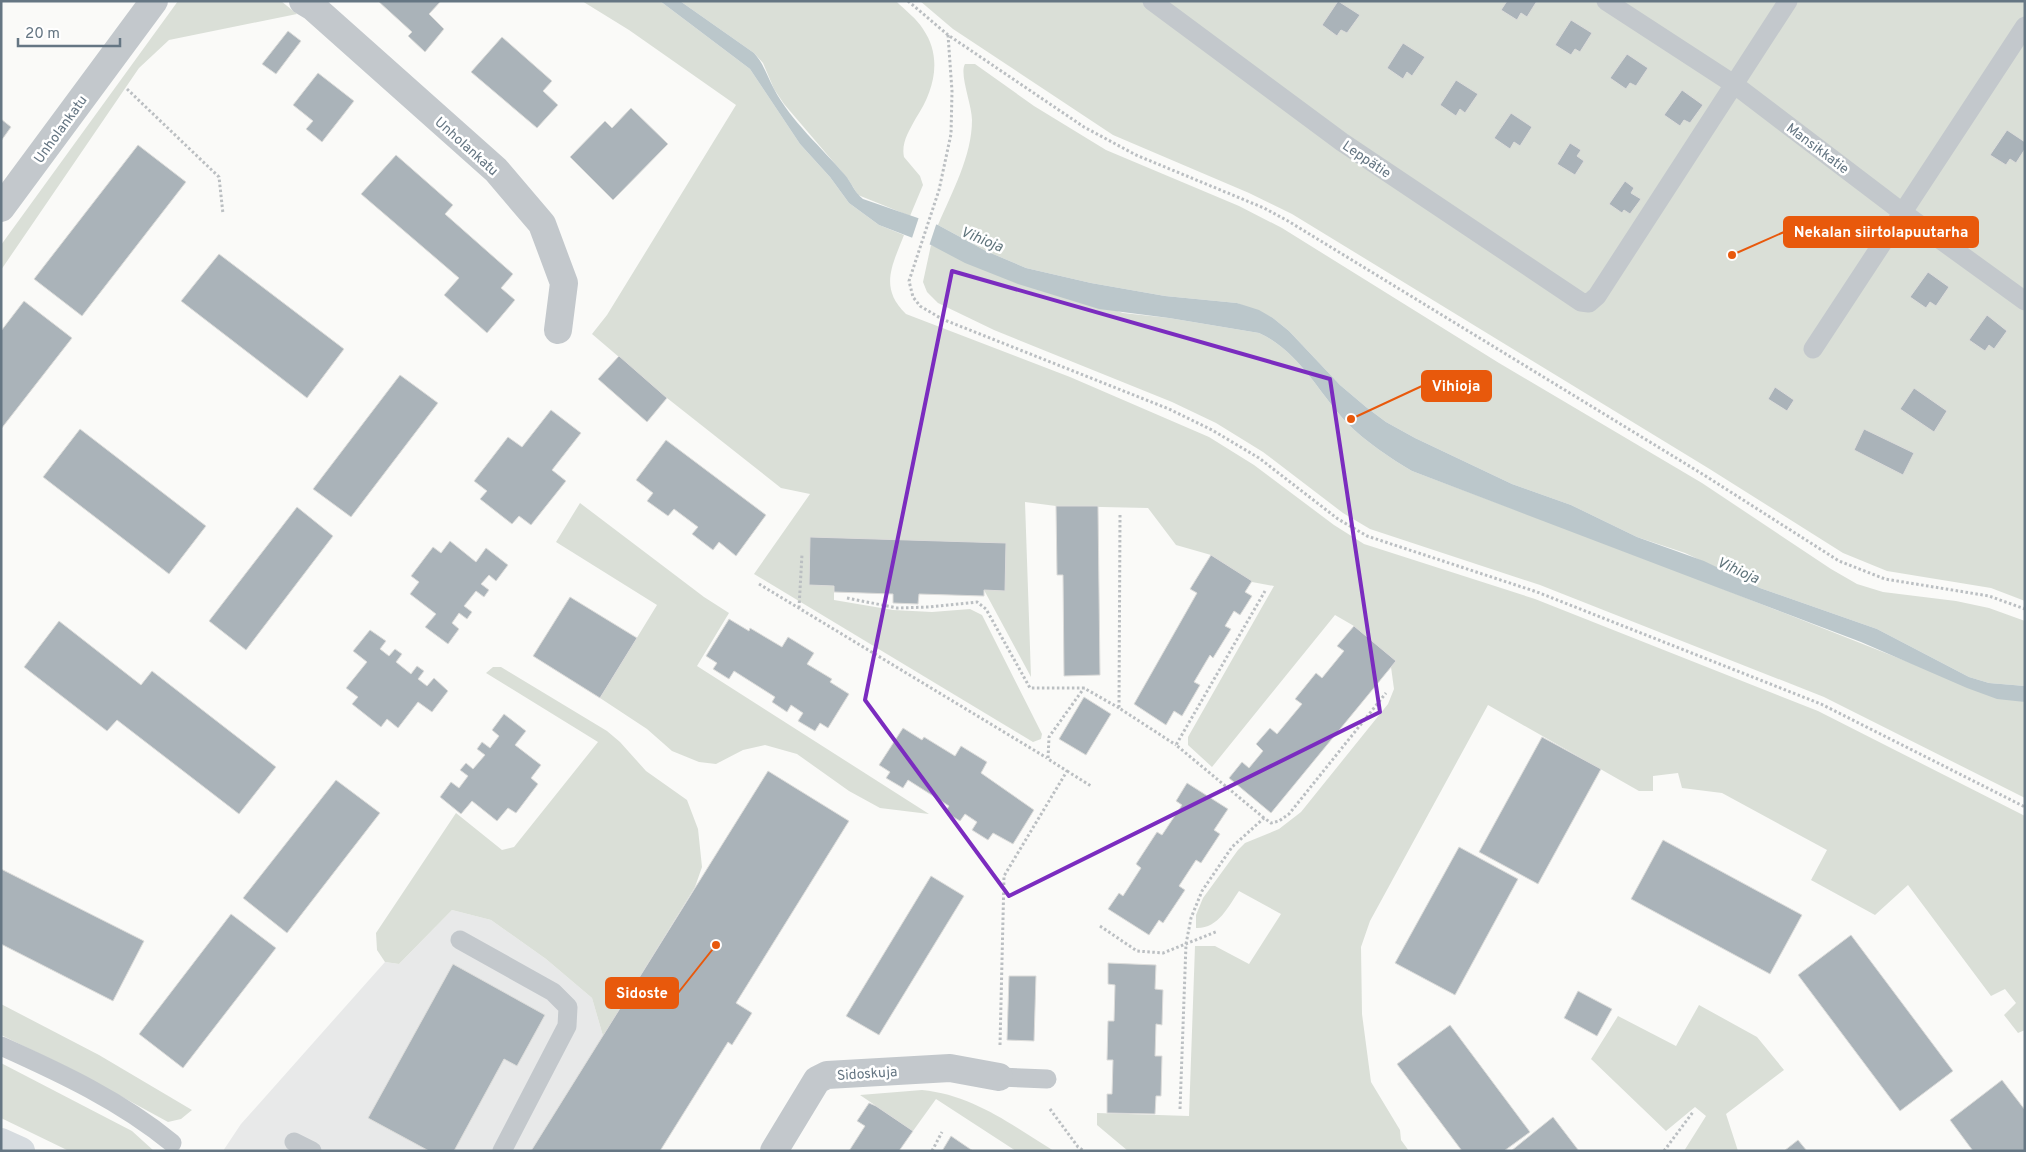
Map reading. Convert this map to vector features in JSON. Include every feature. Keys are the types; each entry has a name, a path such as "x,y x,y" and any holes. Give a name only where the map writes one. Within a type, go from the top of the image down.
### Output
{"main road":[{"path":"1,1142 21,1151"}],"street":[{"name":"Unholankatu","path":"1,208 154,1"},
{"name":"Unholankatu","path":"303,1 313,7 496,170 542,224 564,283 558,330"},
{"name":"Sidoskuja","path":"774,1151 817,1080 827,1075 950,1068 999,1077"}],"lane":[{"name":"Leppätie","path":"1152,1 1342,142 1580,302 1589,303 1597,296 1735,85"},
{"name":"Mansikkatie","path":"1606,1 1735,85 1902,212 2025,301"},
{"path":"1735,85 1788,1"},
{"path":"1813,349 2025,26"},
{"path":"460,940 553,992 568,1007 567,1026 502,1151"},
{"path":"1,1046 72,1079 145,1121 172,1143"},
{"path":"999,1077 1047,1079"},
{"path":"294,1142 312,1151"}],"path":[{"path":"908,1 948,35 1084,127 1109,142 1264,208 1288,221 1704,475 1839,561 1885,579 1989,596 2025,609"},
{"path":"948,35 952,91 951,134 939,190 911,271 910,288 920,306 929,312 1169,409 1212,430 1259,458 1338,519 1367,536 1537,592 1821,704 2025,807"},
{"path":"105,68 219,177 223,214"},
{"path":"1119,708 1120,515"},
{"path":"799,608 802,554"},
{"path":"759,584 1091,786"},
{"path":"1176,745 1265,591"},
{"path":"847,598 897,608 928,608 977,602 986,609 1030,688 1084,688 1176,745 1271,823 1279,822 1288,814 1386,693"},
{"path":"1048,759 1049,737 1084,688"},
{"path":"999,1077 1004,876 1067,771"},
{"path":"1180,1109 1186,944 1195,904 1232,847 1264,818"},
{"path":"1100,926 1137,951 1163,953 1218,931"},
{"path":"1050,1109 1078,1147 1084,1151"},
{"path":"1664,1151 1694,1112"},
{"path":"932,1151 942,1132"}],"highlighted area":[{"path":"952,271 1330,379 1380,712 1009,896 865,700"}],"shaded area":[{"path":"178,1 281,1 297,14 169,40 139,68 1,270 1,245"},
{"path":"582,1 660,1 750,69 800,144 830,177 849,203 879,225 904,235 892,267 890,286 898,304 906,314 1070,377 1209,437 1254,465 1334,525 1364,544 1535,599 1818,711 2025,816 2025,1030 2018,1033 2004,1015 2016,1003 2005,989 1991,996 1908,885 1875,915 1811,880 1827,850 1722,793 1682,788 1678,773 1653,776 1653,791 1639,791 1488,705 1370,921 1361,947 1362,1014 1371,1082 1400,1130 1401,1140 1409,1151 1128,1151 1097,1125 1097,1113 1189,1116 1195,946 1215,946 1249,964 1281,914 1239,891 1222,916 1210,925 1196,928 1196,915 1203,898 1245,843 1279,829 1301,812 1388,704 1394,689 1391,667 1396,661 1354,626 1335,615 1212,767 1188,745 1188,737 1274,586 1252,582 1211,555 1176,545 1148,508 1056,506 1025,502 1031,677 984,590 1005,591 1006,543 811,537 809,585 834,586 834,600 893,610 932,612 970,609 982,615 1042,734 1041,739 1033,742 754,574 810,494 781,488 667,398 592,334 607,315 736,105 629,30"},
{"path":"660,1 680,1 754,53 789,112 845,175 863,199 938,225 986,251 1026,268 1091,283 1165,296 1237,303 1259,310 1289,331 1340,385 1366,407 1386,422 1415,438 1512,484 1571,505 1637,537 1704,561 1760,588 1877,629 1969,677 1989,683 2025,686 2025,702 1997,699 1967,688 1861,642 1412,471 1378,449 1354,430 1297,361 1273,341 1259,333 1099,309 1018,284 965,263 931,245 879,225 849,203 830,177 800,144 750,69"},
{"path":"680,1 896,1 911,15 929,40 933,51 934,74 928,97 908,132 903,152 904,157 920,176 923,185 910,216 858,195 848,179 784,104 774,89 763,63 754,53"},
{"path":"920,1 2025,1 2025,601 1991,588 1887,571 1843,553 1708,468 1292,214 1249,193 1113,135 953,29"},
{"path":"965,64 975,64 1034,106 1106,150 1239,206 1282,228 1499,363 1702,483 1831,569 1857,584 1883,592 1956,601 1989,608 2025,621 2025,686 1989,683 1969,677 1877,629 1760,588 1685,553 1637,537 1571,505 1512,484 1415,438 1386,422 1366,407 1340,385 1289,331 1273,318 1237,303 1165,296 1091,283 1026,268 986,251 938,225 960,174 969,147 972,120 964,75"},
{"path":"931,245 1123,313 1169,318 1259,333 1273,341 1297,361 1354,430 1378,449 1412,471 1665,566 1926,669 2025,702 2025,798 1824,697 1540,585 1370,529 1343,513 1263,452 1216,423 1172,402 994,330 938,303 927,292 923,282"},
{"path":"580,503 704,597 729,613 697,666 929,814 880,808 849,791 797,754 765,745 743,750 716,764 699,762 672,751 647,729 600,698 657,605 556,542"},
{"path":"493,667 501,667 607,731 620,742 646,771 687,800 698,829 702,867 695,887 603,1036 592,998 546,959 491,920 452,910 399,964 385,962 377,950 376,933 456,813 502,850 514,847 598,742 486,673"},
{"path":"452,910 491,920 546,959 592,998 603,1036 531,1151 223,1151 241,1124 385,962 399,964"},
{"path":"1,1004 99,1055 192,1110 181,1119 168,1122 73,1070 1,1035"},
{"path":"1699,1005 1757,1037 1784,1070 1726,1114 1738,1151 1684,1151 1706,1116 1695,1107 1666,1131 1591,1059 1618,1016 1676,1046"},
{"path":"1,1063 132,1131 154,1151 69,1151 1,1118"},
{"path":"922,1090 941,1093 975,1105 1054,1151 1016,1151 936,1099 913,1131 860,1095"}],"pier":[{"path":"919,217 937,222 929,246 911,241"}],"building":[{"path":"378,1 441,1 429,14 444,29 425,52 408,36 412,32"},
{"path":"1338,1 1360,15 1347,33 1341,30 1337,36 1322,25"},
{"path":"1507,1 1537,1 1527,17 1521,13 1517,20 1501,10"},
{"path":"1571,20 1592,33 1580,52 1575,49 1571,55 1555,45"},
{"path":"288,31 301,41 276,74 262,64"},
{"path":"502,37 552,81 543,91 558,105 537,128 471,72"},
{"path":"1403,43 1425,57 1412,76 1407,72 1403,79 1387,68"},
{"path":"1627,54 1648,68 1636,86 1630,83 1626,89 1610,78"},
{"path":"318,73 354,101 322,142 306,129 313,121 293,105"},
{"path":"1456,80 1478,94 1465,113 1460,109 1456,116 1440,105"},
{"path":"1682,90 1703,105 1690,123 1684,120 1680,126 1664,115"},
{"path":"631,108 668,144 613,200 570,157 605,121 612,128"},
{"path":"1511,113 1532,127 1520,146 1514,142 1510,149 1494,138"},
{"path":"1,119 11,127 1,141"},
{"path":"2007,130 2025,142 2025,149 2016,163 2010,159 2006,165 1990,155"},
{"path":"1570,143 1581,150 1577,156 1584,161 1575,175 1557,164"},
{"path":"138,145 186,182 82,316 34,279"},
{"path":"396,155 453,205 445,214 513,274 501,288 515,300 487,333 444,295 459,278 361,194"},
{"path":"1625,181 1634,188 1631,193 1641,199 1630,214 1624,210 1622,213 1609,204"},
{"path":"219,254 344,349 307,398 181,301"},
{"path":"1928,272 1949,287 1936,306 1930,302 1926,308 1910,297"},
{"path":"24,301 72,338 1,429 1,331"},
{"path":"1987,315 2007,331 1994,349 1989,345 1985,351 1969,340"},
{"path":"619,356 667,398 647,422 598,379"},
{"path":"400,375 438,403 351,517 313,489"},
{"path":"1775,387 1794,400 1787,411 1768,399"},
{"path":"1914,388 1947,411 1934,432 1900,409"},
{"path":"551,410 581,433 552,470 566,481 531,525 519,516 512,524 480,499 487,491 474,481 508,437 522,447"},
{"path":"80,429 206,526 169,574 43,477"},
{"path":"1864,429 1914,453 1903,475 1854,450"},
{"path":"666,440 766,515 736,556 719,542 713,550 692,534 698,527 674,509 668,516 647,501 653,493 636,480"},
{"path":"1056,506 1098,506 1100,675 1064,676 1063,575 1057,575"},
{"path":"297,507 333,536 246,650 209,621"},
{"path":"810,537 1006,543 1005,591 984,590 984,596 919,594 918,604 893,603 893,594 834,592 834,586 809,585"},
{"path":"450,541 476,562 486,548 508,565 496,581 489,575 481,584 489,590 484,597 476,591 464,606 472,612 467,619 459,613 452,623 459,629 448,644 425,627 436,614 410,594 419,582 411,576 433,547 441,553"},
{"path":"1211,555 1252,581 1245,592 1252,596 1240,615 1234,611 1225,626 1231,629 1213,658 1210,655 1194,682 1200,685 1182,716 1174,711 1166,725 1134,704 1197,593 1190,589"},
{"path":"570,597 637,638 600,698 533,656"},
{"path":"729,619 749,631 750,628 782,647 788,637 814,653 807,664 832,679 830,682 849,694 828,728 820,723 815,731 798,721 803,713 791,705 787,712 772,702 775,697 734,671 729,679 713,669 717,663 706,656"},
{"path":"59,621 141,685 152,671 276,767 239,814 117,720 107,731 24,667"},
{"path":"1354,626 1396,661 1271,813 1229,778 1242,762 1249,768 1263,751 1256,744 1270,728 1277,734 1302,704 1295,699 1316,673 1322,678 1344,651 1337,646"},
{"path":"370,630 386,641 380,649 389,656 395,649 402,654 396,662 411,674 417,666 424,671 418,679 427,686 434,678 448,691 432,712 418,702 398,728 387,719 381,727 352,704 358,697 346,688 367,662 353,651"},
{"path":"1084,697 1111,714 1086,755 1059,739"},
{"path":"504,714 526,731 515,745 541,765 531,778 538,784 516,813 508,808 497,821 472,801 461,814 440,797 451,782 459,788 468,776 460,770 466,763 473,769 485,755 477,749 482,742 490,748 499,736 492,730"},
{"path":"903,728 922,740 924,737 955,756 961,746 987,762 981,773 1034,810 1013,844 993,833 988,840 972,830 977,822 965,814 960,821 945,812 949,806 908,780 903,788 886,778 890,772 879,765"},
{"path":"1542,737 1601,769 1538,884 1479,852"},
{"path":"768,771 849,821 736,1003 752,1013 732,1045 728,1042 660,1151 531,1151"},
{"path":"336,780 380,813 287,933 243,898"},
{"path":"1187,783 1228,809 1214,830 1220,834 1201,863 1196,860 1179,886 1185,890 1163,923 1159,920 1149,935 1108,909 1119,893 1123,896 1141,868 1136,864 1157,832 1162,835 1182,805 1176,801"},
{"path":"1663,840 1802,915 1770,974 1631,899"},
{"path":"1459,847 1518,879 1455,995 1395,963"},
{"path":"1,869 144,941 113,1001 1,944"},
{"path":"931,876 964,896 879,1035 846,1016"},
{"path":"231,914 276,948 183,1068 139,1034"},
{"path":"1851,935 1953,1071 1900,1111 1798,975"},
{"path":"1108,963 1156,965 1155,989 1163,990 1162,1025 1156,1024 1155,1056 1162,1056 1161,1096 1156,1096 1155,1114 1107,1113 1107,1094 1112,1094 1113,1060 1107,1060 1108,1021 1114,1021 1115,985 1108,984"},
{"path":"453,964 545,1015 517,1066 504,1059 454,1151 429,1151 368,1118"},
{"path":"1009,976 1036,976 1034,1041 1007,1040"},
{"path":"1578,991 1612,1009 1597,1036 1564,1018"},
{"path":"1450,1025 1530,1132 1504,1151 1462,1151 1397,1064"},
{"path":"2002,1080 2025,1110 2025,1151 1973,1151 1950,1120"},
{"path":"869,1103 913,1131 899,1151 849,1151 865,1126 857,1121"},
{"path":"1553,1117 1579,1151 1511,1151"},
{"path":"951,1136 973,1151 942,1151"},
{"path":"1798,1140 1807,1151 1784,1151"}],"place":[{"name":"Nekalan siirtolapuutarha","path":"1732,255"},
{"name":"Vihioja","path":"1351,419"},
{"name":"Sidoste","path":"716,945"}]}
